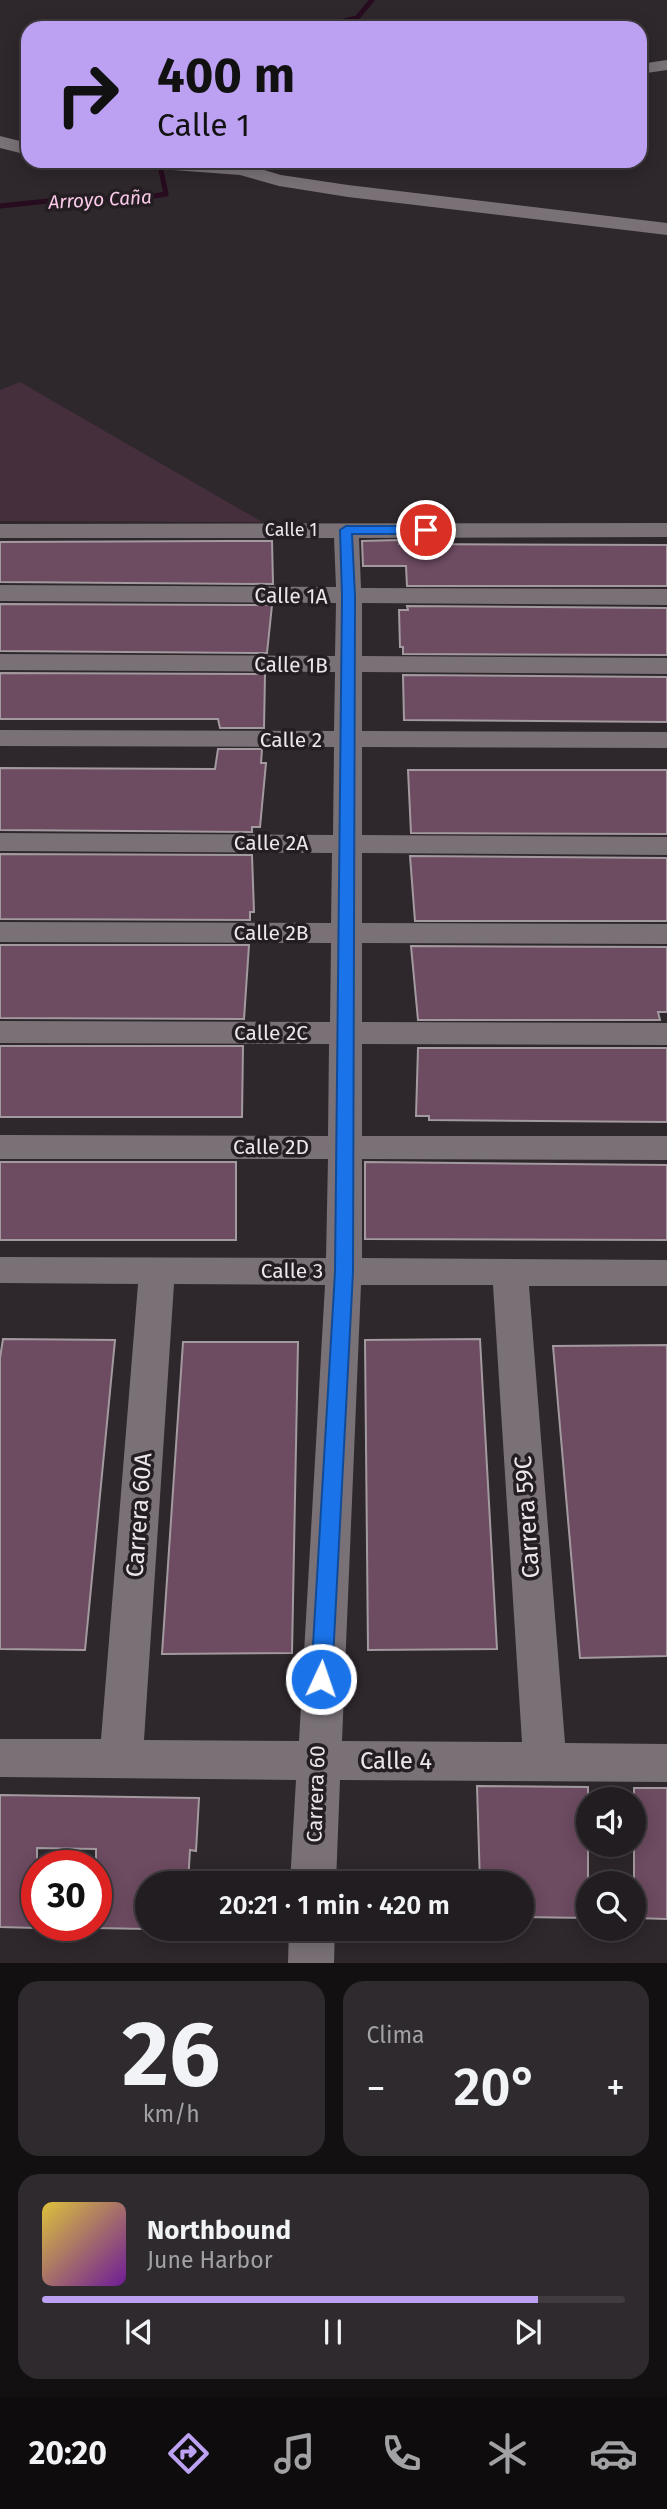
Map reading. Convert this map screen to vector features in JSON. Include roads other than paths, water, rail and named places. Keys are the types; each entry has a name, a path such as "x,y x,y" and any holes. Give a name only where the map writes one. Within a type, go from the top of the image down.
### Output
{"street":[{"path":"647,68 667,65"},
{"path":"0,142 21,147"},
{"path":"253,168 279,180 348,191 667,229"},
{"name":"Carrera 60","path":"313,1871 344,1272 349,596 346,530"},
{"name":"Calle 1","path":"0,531 667,530"},
{"name":"Calle 1A","path":"0,593 667,597"},
{"name":"Calle 1B","path":"0,662 667,666"},
{"name":"Calle 2","path":"0,738 667,760"},
{"name":"Calle 2","path":"0,759 667,740"},
{"name":"Calle 2A","path":"0,842 667,846"},
{"name":"Calle 2B","path":"0,932 667,934"},
{"name":"Calle 2C","path":"0,1032 667,1034"},
{"name":"Calle 2D","path":"0,1147 667,1148"},
{"name":"Calle 3","path":"0,1270 667,1273"},
{"name":"Carrera 60A","path":"121,1759 157,1271"},
{"name":"Carrera 59C","path":"510,1272 545,1762"},
{"name":"Calle 4","path":"0,1758 667,1763"},
{"path":"311,1963 312,1941"}],"waterway":[{"name":"Arroyo Caña","path":"345,21 357,18 372,0"},
{"name":"Arroyo Caña","path":"0,206 67,199 137,199 166,194 160,168"}]}
